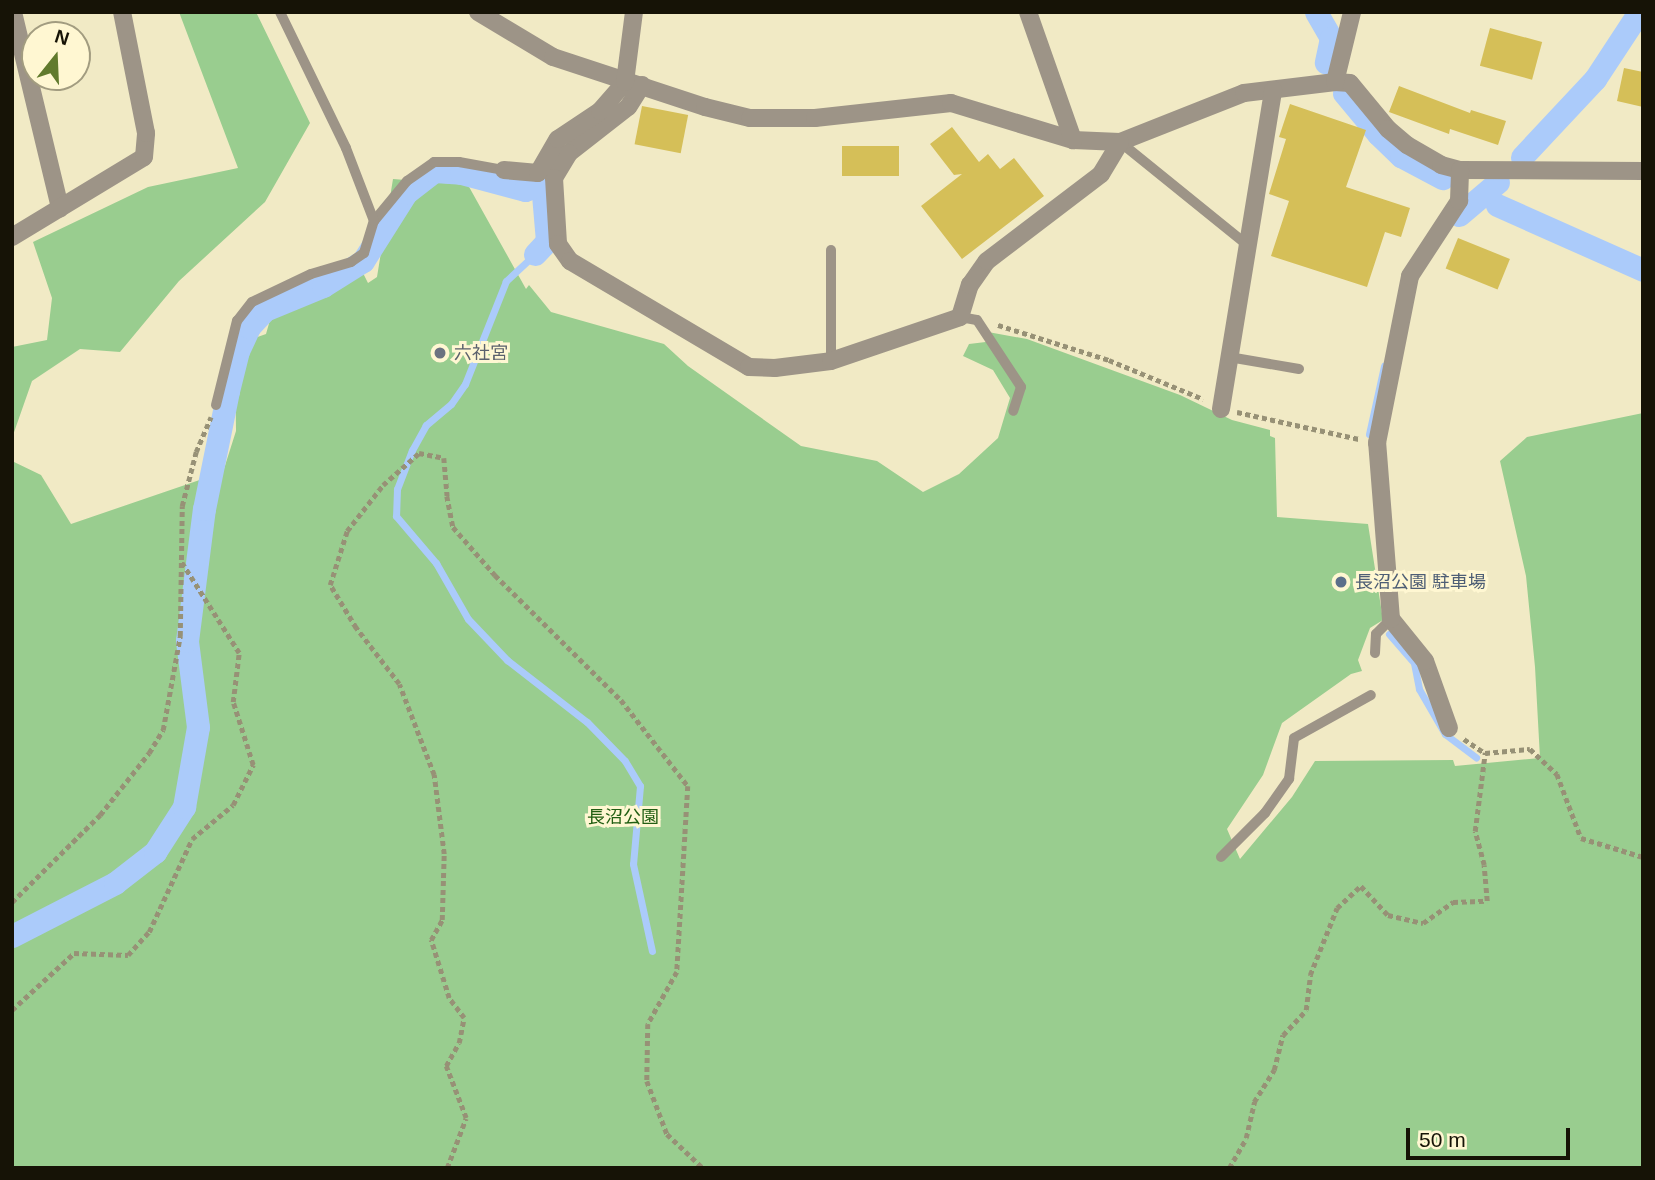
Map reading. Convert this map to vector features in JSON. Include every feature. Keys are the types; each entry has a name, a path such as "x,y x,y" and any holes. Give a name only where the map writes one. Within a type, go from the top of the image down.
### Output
{"street":[{"path":"13,12 60,208"},
{"path":"12,237 144,157 146,132 122,12"},
{"path":"478,12 553,57 705,107 750,118 815,118 951,103 1073,140 1121,142 1144,135 1209,104 1244,93 1335,82 1350,83 1388,129 1407,145 1441,165 1460,170 1643,171"},
{"path":"634,12 633,83 628,107 569,153 554,178 558,244 570,261 749,367 775,368 831,361 969,319 970,285 986,261 1101,174 1121,142"},
{"path":"1028,12 1073,140"},
{"path":"1335,82 1352,12"},
{"path":"504,170 538,173 558,139 600,111 633,83"},
{"path":"1221,409 1273,90"},
{"path":"1449,728 1425,661 1391,619 1382,547 1377,443 1410,276 1459,201 1460,170"}],"lane":[{"path":"280,12 345,148 374,221"},
{"path":"1121,142 1247,245"},
{"path":"216,405 237,321 252,302 312,274 351,262 363,253 374,221 407,181 434,162 459,162 504,170"},
{"path":"831,250 831,361"},
{"path":"969,319 1021,387 1013,411"},
{"path":"1229,357 1299,369"},
{"path":"1375,653 1377,634 1391,619"},
{"path":"1221,857 1265,813 1289,779 1294,738 1371,695"}],"path":[{"path":"969,319 1016,328 1120,363 1185,389 1221,409 1377,443"},
{"path":"12,902 100,816 149,753 163,730 180,636 182,506 196,452 216,405"},
{"path":"447,1168 466,1118 446,1066 460,1043 464,1018 449,998 431,940 442,919 444,854 434,775 399,684 356,628 330,584 346,531 383,485 419,453 444,458 446,496 453,527 495,575 621,700 688,786 677,972 648,1024 647,1082 667,1134 703,1168"},
{"path":"12,1010 74,953 128,955 149,932 192,839 233,805 253,765 233,702 239,653 180,560"},
{"path":"1449,728 1485,753 1530,749 1557,774 1580,838 1643,857"},
{"path":"1228,1168 1246,1138 1254,1102 1274,1070 1283,1035 1306,1010 1310,975 1337,908 1361,887 1388,915 1423,923 1453,902 1487,901 1484,865 1475,831 1485,753"}],"green space":[{"path":"179,12 256,12 310,123 265,202 179,281 120,352 80,349 32,381 12,438 12,347 47,340 52,298 33,242 148,187 238,168"},
{"name":"長沼公園","path":"393,179 468,185 526,289 529,285 551,312 664,344 688,366 801,446 877,461 923,492 959,474 998,438 1010,398 993,370 963,356 969,344 994,341 988,332 1027,339 1180,395 1232,420 1270,430 1270,436 1275,438 1277,517 1368,524 1383,620 1370,628 1358,660 1362,671 1351,674 1282,723 1263,775 1227,829 1240,859 1292,797 1315,761 1453,760 1455,766 1540,758 1526,576 1500,461 1527,437 1643,413 1643,1168 12,1168 12,461 41,475 71,524 223,472 236,431 235,345 266,334 270,320 363,273 368,283 377,277"}],"building":[{"path":"1490,28 1542,42 1532,80 1480,66"},
{"path":"1624,68 1643,72 1643,107 1617,101"},
{"path":"1399,86 1470,113 1471,110 1506,121 1498,145 1450,129 1449,134 1389,112"},
{"path":"1290,104 1366,130 1346,187 1410,208 1401,237 1385,232 1367,287 1271,256 1289,201 1269,194 1286,139 1279,137"},
{"path":"642,106 688,115 681,153 635,144"},
{"path":"952,127 979,162 988,154 1000,169 1014,158 1044,196 962,259 921,206 962,174 954,175 930,144"},
{"path":"842,146 899,146 899,176 842,176"},
{"path":"1458,238 1510,259 1498,290 1446,269"}],"waterway":[{"path":"1316,12 1331,38 1326,62"},
{"path":"1522,157 1595,79 1639,12"},
{"path":"1344,93 1378,134 1401,156 1442,178"},
{"path":"12,936 115,883 155,852 184,807 198,727 187,641 204,509 228,391 238,351 249,327 265,310 323,286 363,261 406,193 434,171 461,173 525,190 542,183"},
{"path":"535,254 547,241 542,183 546,171"},
{"path":"1459,215 1498,182"},
{"path":"1497,205 1643,270"},
{"path":"535,254 506,281 465,384 451,404 426,425 412,450 397,489 396,516 436,563 468,619 507,660 587,722 625,761 640,786 633,864 652,951"},
{"path":"1369,434 1384,366"},
{"path":"1389,634 1414,663 1419,689 1445,734 1476,757"}],"place":[{"name":"六社宮","path":"440,353"},
{"name":"長沼公園 駐車場","path":"1341,582"}]}
